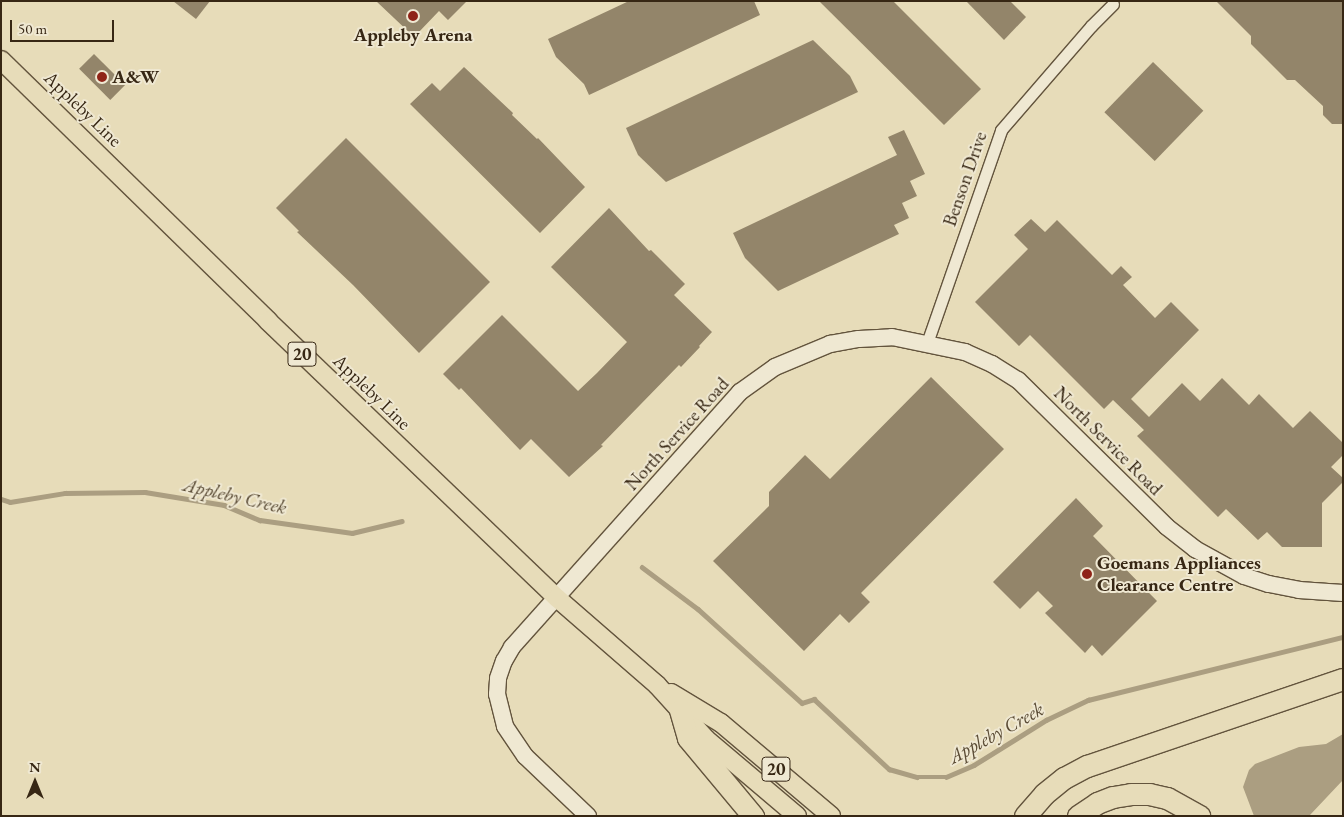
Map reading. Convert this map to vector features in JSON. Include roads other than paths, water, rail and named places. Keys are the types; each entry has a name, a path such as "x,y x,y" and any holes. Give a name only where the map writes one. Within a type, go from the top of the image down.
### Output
{"highway":[{"path":"1024,816 1050,789 1064,778 1086,766 1343,680"},
{"path":"680,710 688,738 753,816"},
{"path":"1078,816 1097,803 1113,796 1131,794 1149,794 1167,798 1182,804 1199,816"}],"main road":[{"name":"Appleby Line","path":"1,60 268,322 557,598 657,685 706,739 797,816"},
{"name":"Appleby Line","path":"657,685 721,723 831,816"}],"street":[{"name":"Benson Drive","path":"927,343 1001,130 1091,26 1113,4"},
{"name":"North Service Road","path":"588,816 525,756 505,726 497,694 498,678 504,661 512,647 740,392 775,367 830,344 859,339 892,337 965,352 992,364 1018,380 1168,527 1195,549 1244,576 1269,584 1299,590 1343,593"}],"waterway":[{"name":"Appleby Creek","path":"1,499 10,502 65,493 145,492 224,505 260,520 352,533 402,521"},
{"name":"Appleby Creek","path":"642,567 698,609 802,703 814,699 889,769 917,777 946,777 974,765 1046,720 1088,700 1343,637"}],"place":[{"name":"Appleby Arena","path":"413,16"},
{"name":"A&W","path":"102,77"},
{"name":"Goemans Appliances Clearance Centre","path":"1087,574"}]}
